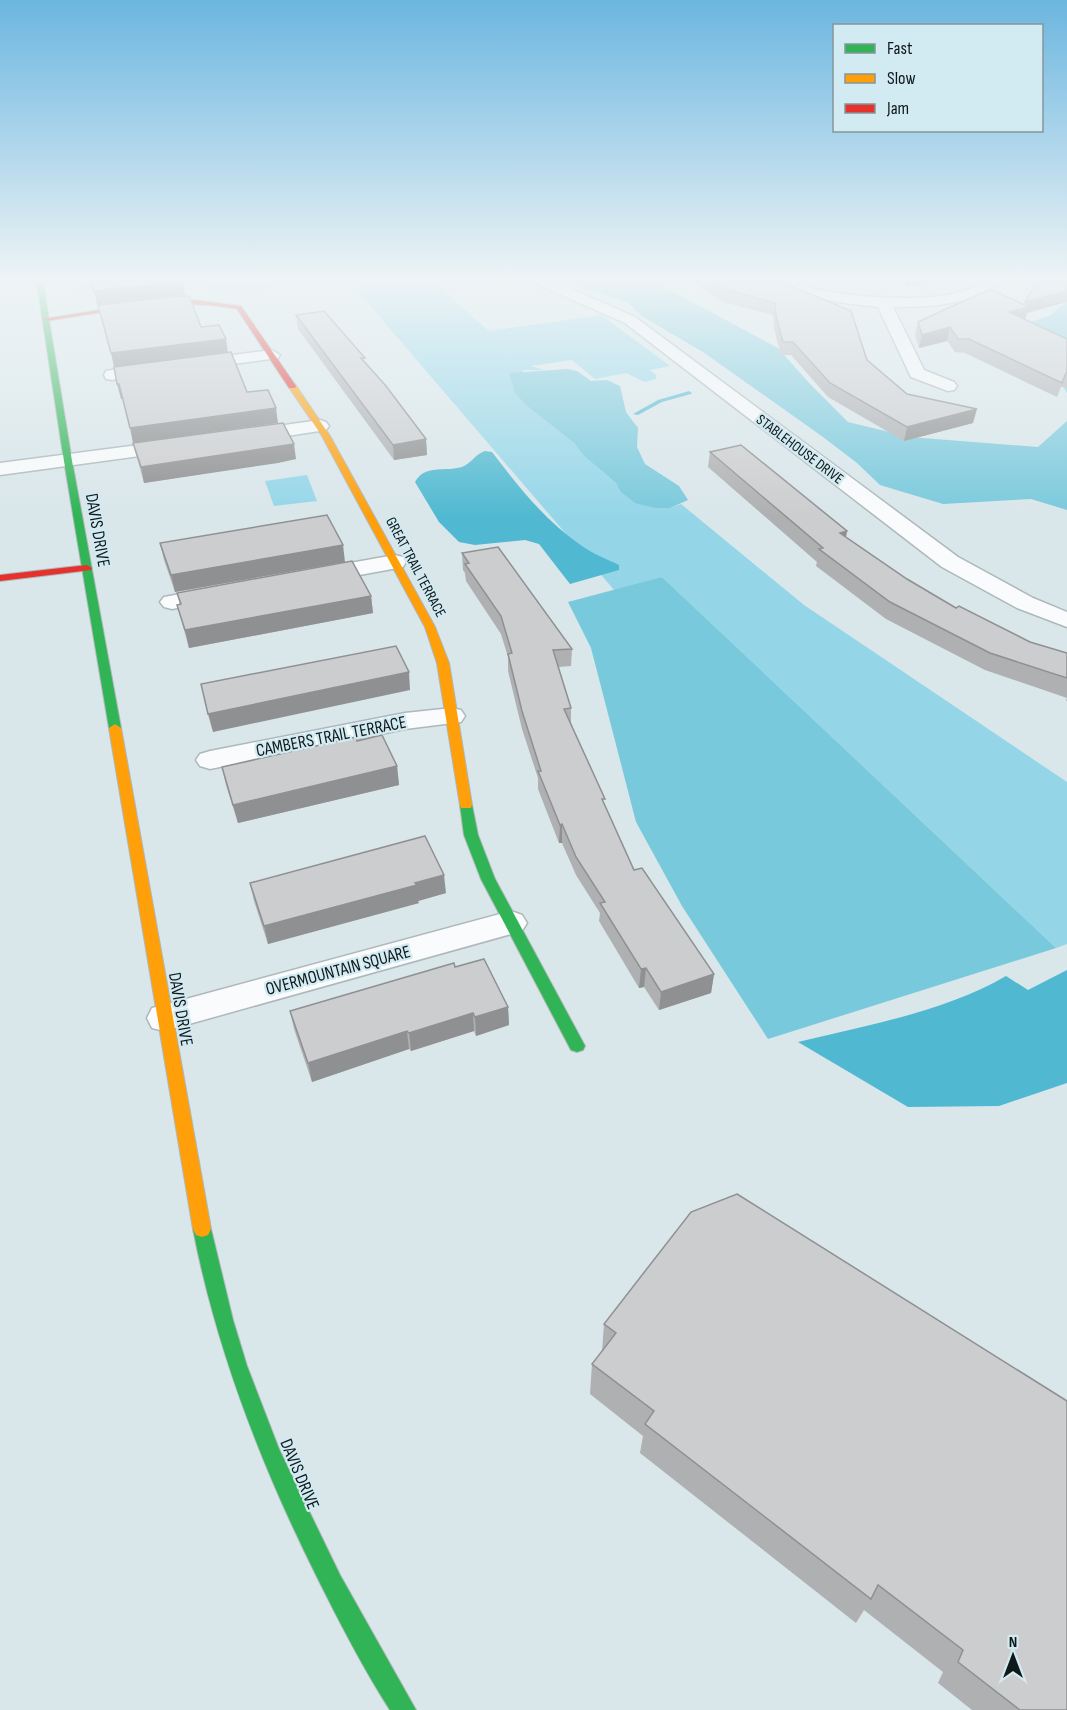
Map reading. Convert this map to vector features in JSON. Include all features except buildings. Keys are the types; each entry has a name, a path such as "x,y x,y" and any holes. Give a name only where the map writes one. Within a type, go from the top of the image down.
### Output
{"main road":[{"name":"DAVIS DRIVE","path":"52,357 164,1018 206,1251 241,1377 294,1510 377,1670 404,1710"},
{"name":"GREAT TRAIL TERRACE","path":"273,357 320,426 430,627 443,663 471,835 488,879 577,1046"},
{"path":"0,578 87,568"}],"street":[{"path":"112,375 258,357"},
{"name":"STABLEHOUSE DRIVE","path":"679,357 950,562 1025,603 1067,620"},
{"path":"909,357 917,373 948,386"},
{"path":"228,439 320,426"},
{"path":"0,469 194,444"},
{"path":"290,581 396,562"},
{"path":"172,602 243,590"},
{"name":"CAMBERS TRAIL TERRACE","path":"210,760 405,721 452,716"},
{"name":"OVERMOUNTAIN SQUARE","path":"164,1018 512,923"}],"shaded area":[{"path":"414,357 658,357 670,366 650,370 656,375 656,379 645,382 626,373 595,379 572,360 531,366 544,370 523,370 528,407 574,443 584,456 616,483 620,491 655,508 670,508 681,504 804,605 1067,782 1067,944 1056,948 662,577 615,591"},
{"path":"710,357 786,357 848,422 910,437 1038,447 1067,421 1067,510 1031,499 943,504 880,485 857,463"},
{"path":"1030,357 1067,357 1067,393 1053,368"},
{"path":"568,369 577,371 591,381 607,380 620,386 626,412 638,428 637,447 645,464 679,486 688,500 670,508 655,508 635,503 620,491 616,483 584,456 574,443 528,407 515,393 509,373"},
{"path":"485,451 492,452 522,490 556,526 586,549 619,565 619,570 570,584 539,544 525,540 475,545 459,542 439,522 415,482 419,476 430,471 462,467"},
{"path":"307,475 317,501 274,506 265,481"},
{"path":"662,577 1056,948 768,1039 682,906 636,822 591,648 568,602"},
{"path":"1067,970 1067,1083 999,1106 908,1107 798,1042 931,1008 957,999 1006,976 1028,990"}],"waterway":[{"path":"636,414 660,401 689,393"}],"traffic: fast":[{"path":"52,357 115,728"},
{"path":"466,805 471,835 488,879 577,1046"},
{"path":"202,1229 211,1275 237,1366 271,1455 332,1583 375,1663 404,1710"}],"traffic: slow":[{"path":"292,386 326,436 430,627 443,663 466,805"},
{"path":"115,728 202,1229"}],"traffic: jam":[{"path":"272,357 292,386"},
{"path":"0,578 87,568"}]}
